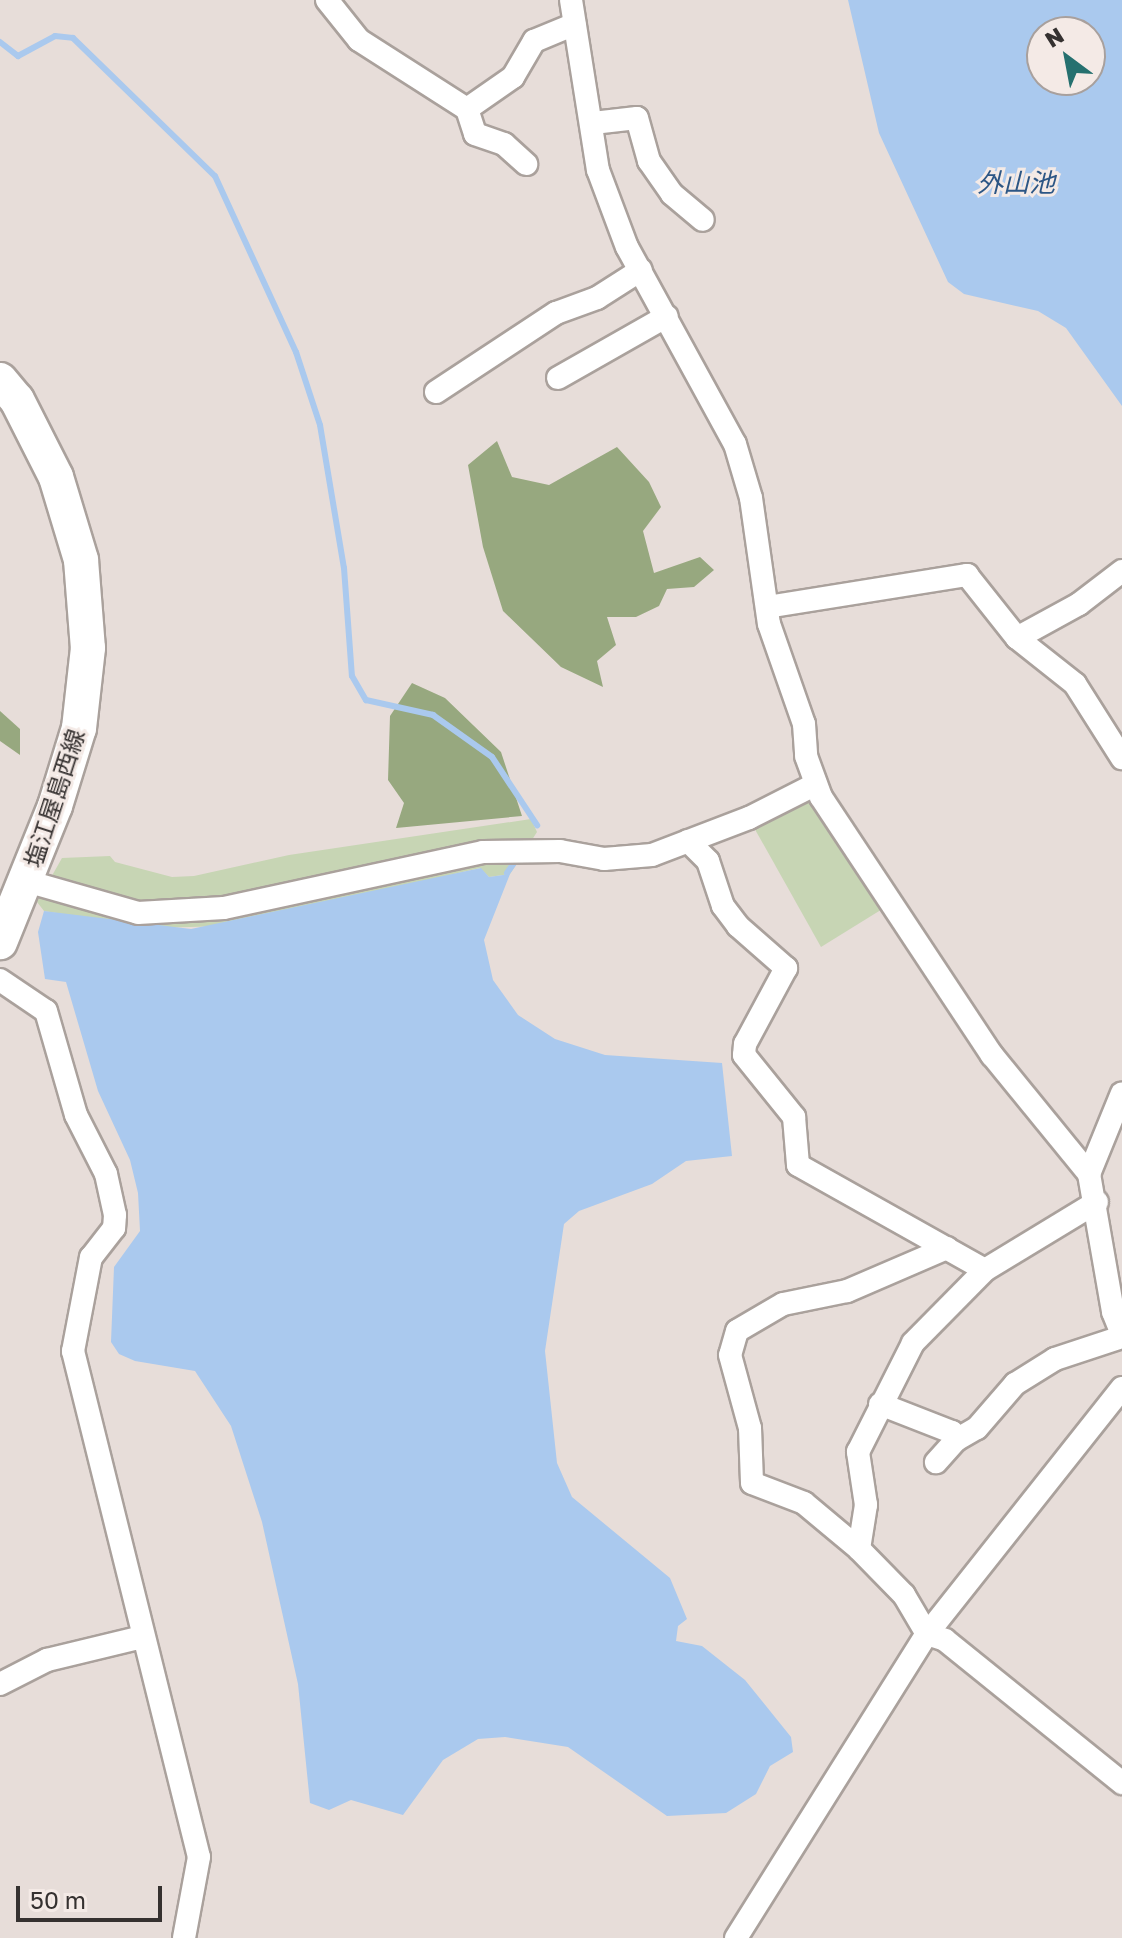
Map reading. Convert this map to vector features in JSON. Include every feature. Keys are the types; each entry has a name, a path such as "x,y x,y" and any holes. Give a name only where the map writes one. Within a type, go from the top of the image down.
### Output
{"main road":[{"name":"塩江屋島西線","path":"0,380 17,400 56,477 81,560 88,648 79,728 26,881 0,942"}],"street":[{"path":"327,0 359,40 467,109 475,134 504,144 526,164"},
{"path":"571,0 593,123 598,170 641,270 735,444 751,498 767,607 804,724 806,756 816,784 839,832 992,1055 1089,1174 1097,1202 1113,1312 1122,1335 1041,1367 1015,1384 977,1428 956,1440 936,1462"},
{"path":"467,109 513,77 534,41 575,24"},
{"path":"593,123 637,118 649,161 672,194 703,220"},
{"path":"436,392 556,313 597,298 641,270"},
{"path":"558,378 667,316"},
{"path":"1017,638 1079,604 1122,571"},
{"path":"767,607 967,575 1017,638 1075,684 1122,758"},
{"path":"26,881 138,913 169,914 224,908 483,852 560,851 604,859 652,855 816,784"},
{"path":"688,841 708,861 723,906 738,926 786,968 745,1044 744,1055 794,1117 798,1165 985,1270"},
{"path":"0,980 46,1011 76,1115 106,1174 114,1228 91,1257 73,1351 199,1857 184,1938"},
{"path":"1089,1174 1122,1093"},
{"path":"859,1549 866,1505 858,1452 913,1343 985,1270 1097,1202"},
{"path":"947,1248 847,1291 783,1304 737,1331 732,1340 735,1382 750,1428 752,1483 804,1503 859,1549 904,1595 927,1634 945,1640 1122,1783"},
{"path":"736,1938 927,1634 1122,1388"},
{"path":"880,1404 901,1416 943,1426 956,1440"},
{"path":"0,1684 47,1660 142,1637"}],"green space":[{"path":"497,441 512,477 549,485 617,447 649,482 661,507 643,531 654,573 700,557 714,570 694,587 667,589 659,606 636,617 607,617 616,645 597,661 603,687 561,667 503,611 483,547 468,465"},
{"path":"412,683 445,698 501,752 522,816 396,828 404,803 388,780 390,716"},
{"path":"0,711 20,729 20,755 0,741"},
{"path":"813,800 884,908 821,947 752,824"},
{"path":"531,819 537,832 510,874 489,877 480,868 227,926 151,928 44,911 37,902 62,858 110,856 115,862 172,877 194,876 289,855"}],"water":[{"name":"外山池","path":"848,0 1122,0 1122,406 1066,328 1038,311 964,294 948,282 879,133"},
{"path":"481,868 489,877 510,874 484,940 493,980 518,1015 555,1039 605,1055 722,1063 732,1156 686,1161 652,1184 579,1211 564,1224 545,1351 557,1463 572,1497 670,1578 687,1619 678,1626 676,1641 702,1646 745,1680 791,1737 793,1752 770,1766 756,1794 726,1813 667,1816 568,1747 505,1737 478,1739 443,1760 403,1815 351,1800 329,1810 310,1803 298,1684 262,1522 231,1426 195,1371 135,1361 119,1354 111,1342 114,1267 140,1231 138,1193 130,1160 98,1091 66,982 45,979 38,932 44,911 191,929"}],"waterway":[{"path":"0,42 18,56 55,36 73,38 215,176 296,352 320,425 344,568 352,676 366,700 433,715 492,757 537,825"},
{"path":"507,873 519,856"}]}
